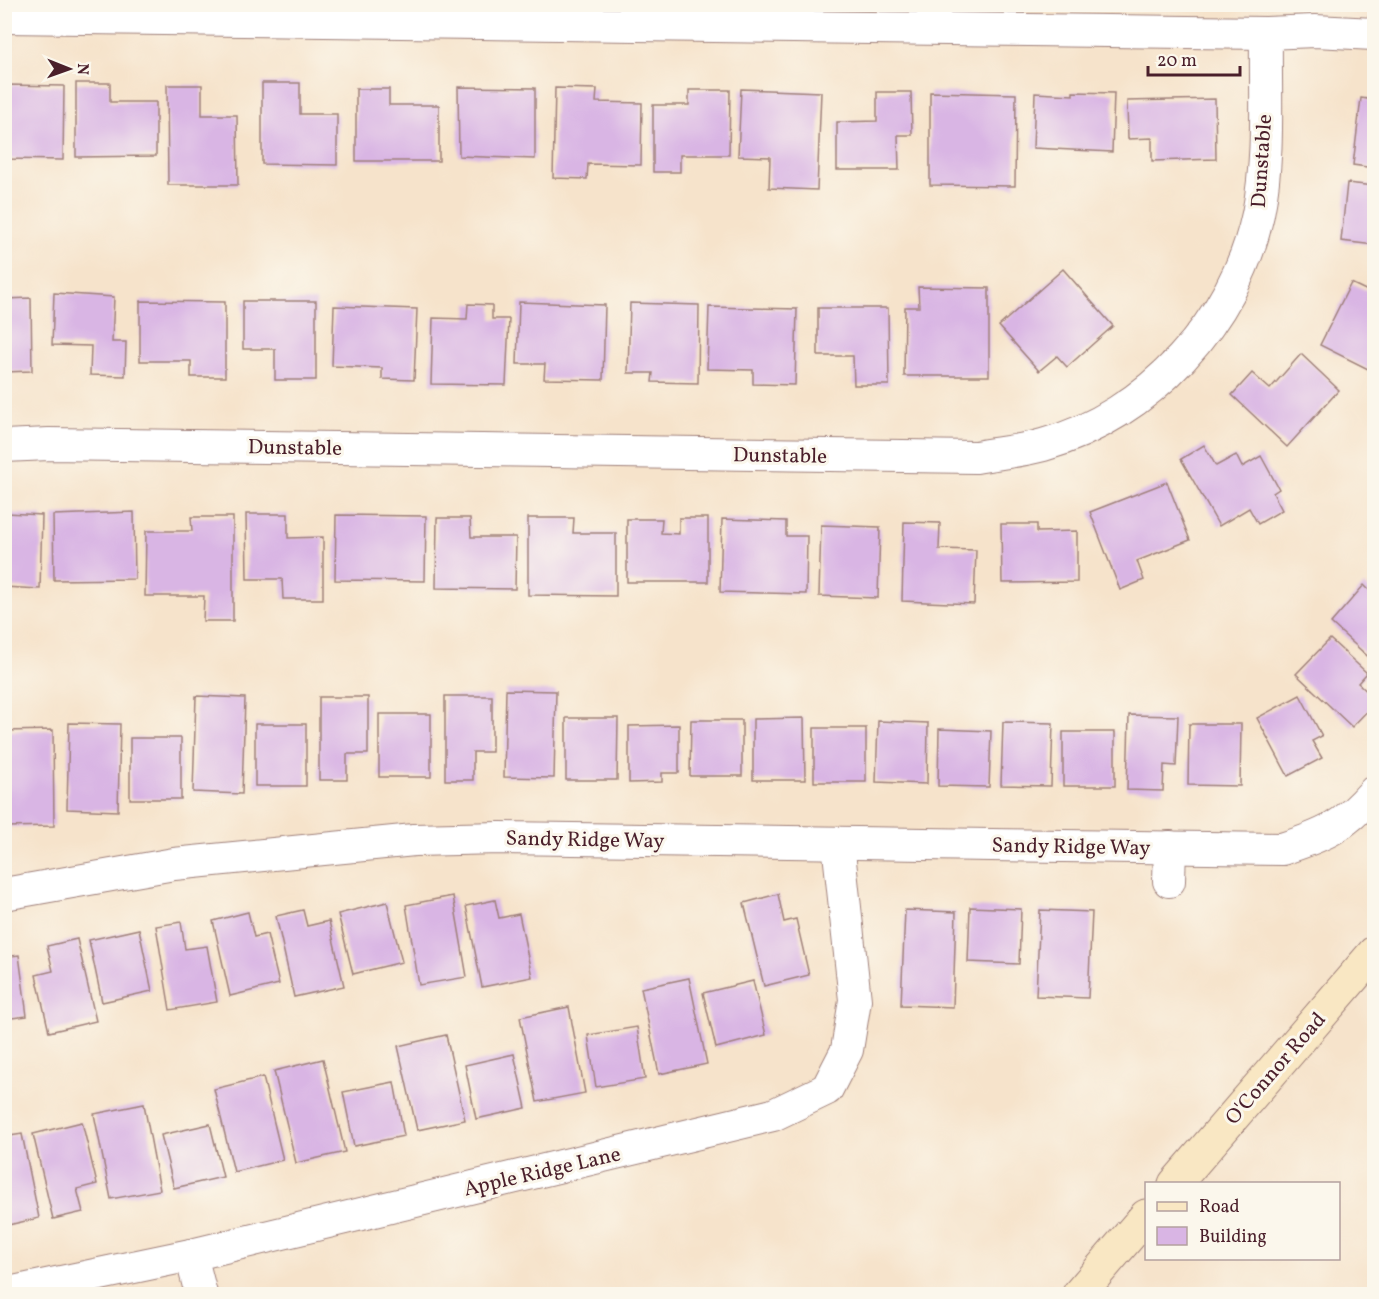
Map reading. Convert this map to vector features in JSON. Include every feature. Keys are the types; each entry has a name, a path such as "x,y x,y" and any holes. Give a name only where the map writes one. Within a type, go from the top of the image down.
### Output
{"main road":[{"name":"O'Connor Road","path":"1177,1182 1374,953"},
{"path":"1078,1294 1145,1217"}],"street":[{"path":"4,17 1266,33 1315,31 1374,34"},
{"name":"Dunstable","path":"4,446 49,444 976,458 1043,445 1106,419 1161,380 1204,332 1222,305 1245,256 1258,215 1265,150 1266,33"},
{"name":"Sandy Ridge Way","path":"4,894 174,864 414,840 500,838 1282,849 1323,836 1355,814 1374,792"},
{"name":"Apple Ridge Lane","path":"4,1294 191,1255 773,1115 827,1089 847,1050 855,1000 838,843"},
{"name":"Sandy Ridge Way","path":"1169,881 1170,847"},
{"path":"191,1255 201,1294"}],"building":[{"path":"76,83 110,83 110,102 156,102 156,156 76,157"},
{"path":"262,83 300,83 300,114 337,114 337,165 262,164"},
{"path":"5,85 64,86 63,160 4,159"},
{"path":"167,85 202,85 202,115 237,115 238,185 168,185"},
{"path":"458,87 535,88 535,159 459,156"},
{"path":"555,88 597,89 596,102 642,103 641,165 588,164 587,179 553,178"},
{"path":"356,89 389,89 389,105 439,105 439,161 356,161"},
{"path":"741,89 821,92 817,190 769,188 770,157 738,156"},
{"path":"689,90 730,90 729,155 680,155 680,172 653,172 653,105 689,105"},
{"path":"877,92 911,92 912,135 898,135 899,170 837,170 837,122 877,121"},
{"path":"930,92 1016,94 1015,186 930,185"},
{"path":"1073,92 1114,93 1112,152 1033,148 1035,93 1073,95"},
{"path":"1361,98 1374,100 1374,168 1353,165"},
{"path":"1215,99 1216,159 1152,161 1152,138 1128,139 1127,101"},
{"path":"1347,183 1374,186 1374,245 1341,241"},
{"path":"1063,269 1113,326 1067,367 1057,356 1039,371 999,326"},
{"path":"1351,283 1374,294 1374,372 1320,345"},
{"path":"918,287 989,288 989,376 904,376 905,307 919,307"},
{"path":"54,293 114,297 112,342 126,342 125,376 90,375 91,346 52,345"},
{"path":"31,298 32,371 4,372 4,299"},
{"path":"140,301 225,302 225,377 191,377 191,361 140,361"},
{"path":"243,301 316,301 316,380 275,380 275,349 243,349"},
{"path":"519,302 605,305 603,380 544,379 545,364 517,364"},
{"path":"630,303 699,305 698,383 652,382 653,373 628,373"},
{"path":"468,304 492,305 492,319 509,319 506,385 431,384 433,318 467,319"},
{"path":"334,306 417,309 414,380 382,379 382,368 332,366"},
{"path":"709,307 797,309 795,385 753,384 753,370 707,369"},
{"path":"818,308 888,308 889,385 854,385 853,356 818,356"},
{"path":"1301,354 1339,390 1287,447 1232,395 1252,373 1270,389"},
{"path":"1204,445 1216,466 1236,455 1242,467 1261,456 1279,489 1273,493 1282,510 1258,524 1249,508 1219,526 1181,459"},
{"path":"1167,482 1190,540 1137,561 1144,580 1120,590 1090,512"},
{"path":"134,512 135,579 54,580 53,515"},
{"path":"7,513 42,515 40,589 4,587"},
{"path":"246,514 288,514 288,538 323,537 323,599 283,599 282,579 247,579"},
{"path":"336,515 426,516 425,581 335,580"},
{"path":"191,517 233,517 233,621 203,621 204,596 145,596 146,531 192,531"},
{"path":"437,518 470,518 471,537 516,537 515,589 436,588"},
{"path":"528,518 574,518 573,533 616,533 616,596 528,595"},
{"path":"679,518 708,518 708,582 627,582 627,519 662,519 661,533 679,534"},
{"path":"722,519 786,521 786,536 807,536 806,594 720,592"},
{"path":"904,522 940,523 939,549 976,550 974,604 902,601"},
{"path":"1001,524 1037,524 1037,532 1077,531 1077,582 1002,583"},
{"path":"821,525 880,527 878,598 819,596"},
{"path":"1364,585 1374,595 1374,662 1331,623"},
{"path":"1330,639 1367,673 1358,683 1374,698 1374,704 1352,727 1296,674"},
{"path":"506,690 556,691 554,778 504,777"},
{"path":"1300,695 1322,736 1312,741 1322,758 1288,776 1257,718"},
{"path":"196,696 245,698 242,794 193,792"},
{"path":"445,696 492,696 492,752 473,752 473,780 445,780"},
{"path":"319,697 368,697 368,754 347,754 347,780 319,780"},
{"path":"379,714 431,714 431,777 379,777"},
{"path":"1129,715 1178,716 1176,766 1164,765 1163,791 1127,790"},
{"path":"566,718 618,718 617,780 566,780"},
{"path":"804,718 805,780 753,780 753,719"},
{"path":"691,720 742,720 742,776 690,776"},
{"path":"878,721 928,723 927,784 876,782"},
{"path":"1003,722 1053,723 1051,786 1001,785"},
{"path":"69,723 120,724 118,811 67,809"},
{"path":"255,724 306,724 306,786 255,786"},
{"path":"1189,724 1241,724 1240,786 1188,785"},
{"path":"679,725 679,773 662,773 662,782 629,783 629,726"},
{"path":"814,728 866,728 866,782 814,782"},
{"path":"939,729 991,731 989,787 938,786"},
{"path":"53,730 54,826 4,827 4,731"},
{"path":"1063,732 1115,732 1115,786 1063,786"},
{"path":"130,738 181,738 181,799 130,799"},
{"path":"778,894 784,922 796,919 809,975 764,986 744,903"},
{"path":"453,896 467,977 419,985 406,905"},
{"path":"495,900 499,918 519,914 532,977 482,987 466,906"},
{"path":"387,902 402,962 353,974 338,914"},
{"path":"970,907 1021,909 1019,964 968,962"},
{"path":"303,910 307,926 329,921 344,986 294,997 276,916"},
{"path":"905,910 956,912 953,1007 901,1005"},
{"path":"1040,910 1092,912 1088,998 1036,996"},
{"path":"248,912 254,937 267,934 279,984 230,996 213,921"},
{"path":"181,922 185,949 207,946 217,1002 170,1010 156,926"},
{"path":"139,929 152,991 102,1002 89,940"},
{"path":"77,939 96,1021 49,1032 36,975 53,971 47,946"},
{"path":"19,955 27,1016 4,1019 4,957"},
{"path":"689,978 707,1064 659,1074 641,988"},
{"path":"753,981 766,1035 716,1048 703,993"},
{"path":"569,1007 585,1093 537,1102 520,1017"},
{"path":"637,1027 645,1079 596,1087 588,1035"},
{"path":"446,1035 465,1120 417,1130 398,1046"},
{"path":"514,1054 526,1108 476,1119 465,1065"},
{"path":"323,1059 345,1152 296,1163 274,1071"},
{"path":"263,1077 283,1160 234,1172 214,1089"},
{"path":"394,1082 404,1136 354,1146 343,1092"},
{"path":"144,1104 160,1190 111,1199 94,1114"},
{"path":"82,1122 97,1184 77,1189 83,1212 53,1219 33,1134"},
{"path":"210,1124 223,1177 174,1188 161,1135"},
{"path":"22,1134 39,1218 4,1226 4,1137"}]}
